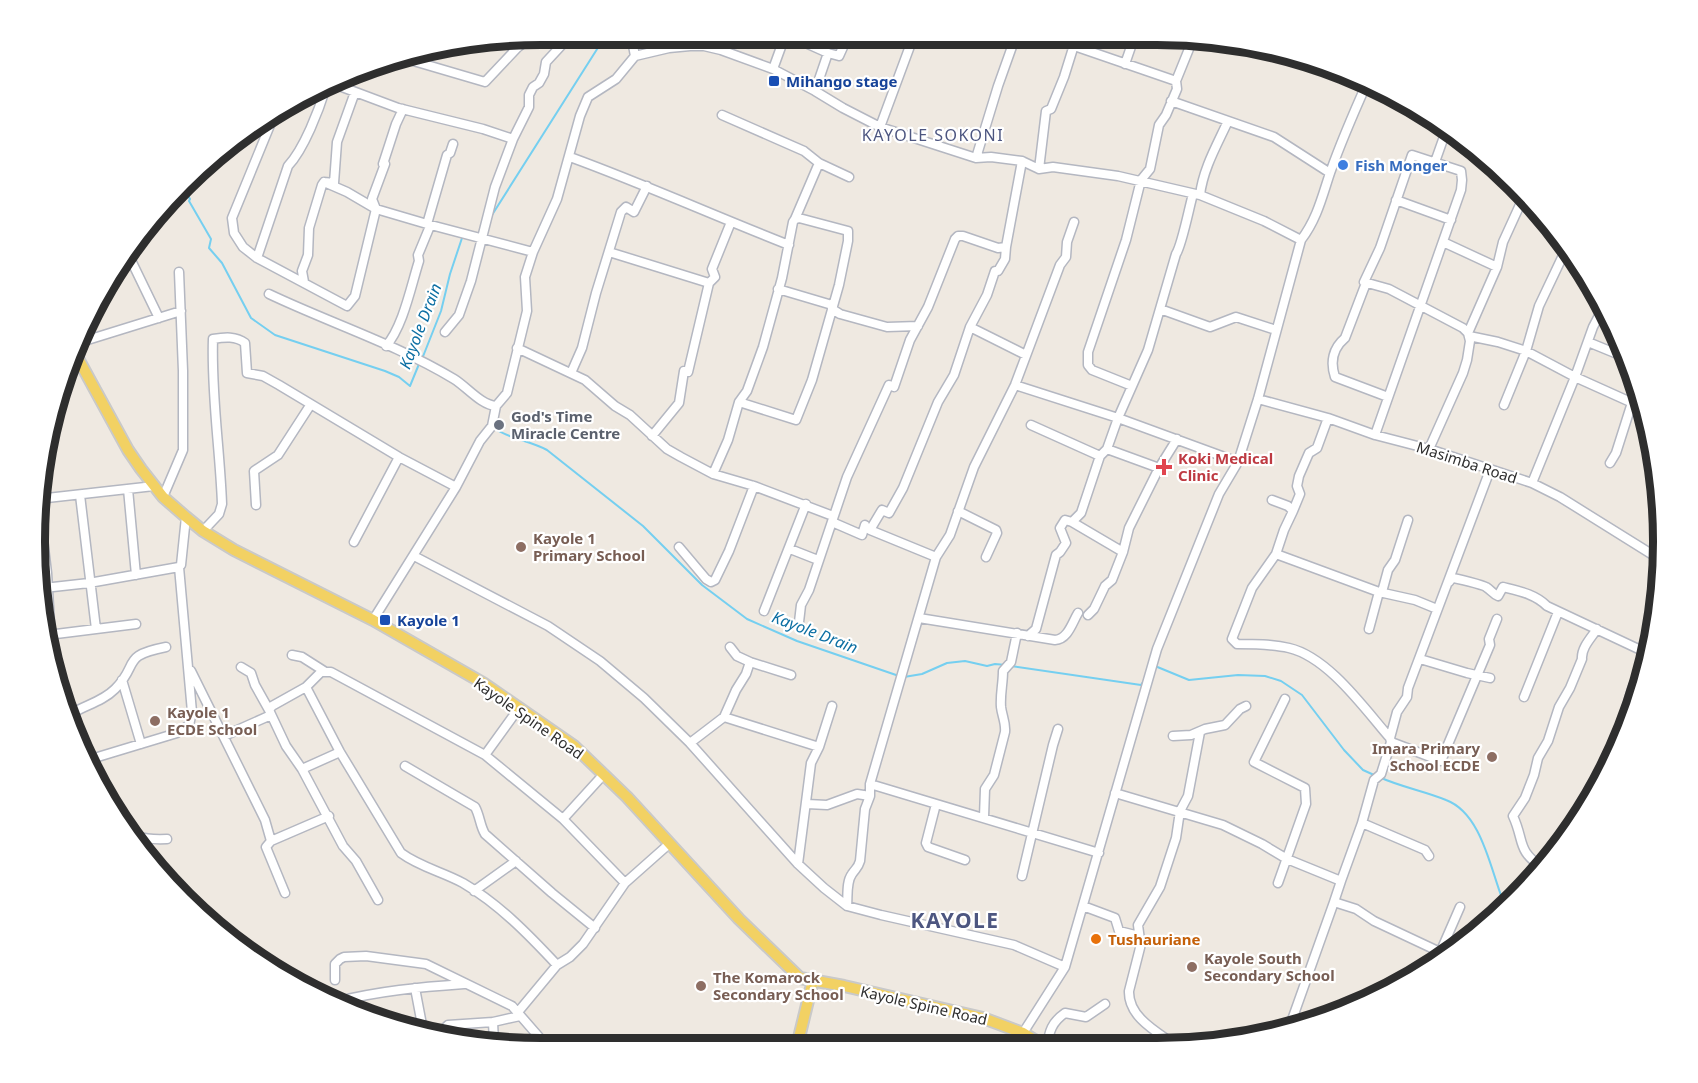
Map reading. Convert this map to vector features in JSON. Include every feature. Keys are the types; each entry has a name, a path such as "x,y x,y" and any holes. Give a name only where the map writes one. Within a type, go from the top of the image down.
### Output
{"main road":[{"name":"Kayole Spine Road","path":"79,361 128,450 163,497 186,517 203,531 234,550 372,620 483,683 574,746 627,797 669,844 800,978 983,1017 1032,1038"},
{"path":"799,1038 813,980"}],"street":[{"path":"445,332 459,315 495,187 513,139 529,107 529,95 544,74 546,62 562,45"},
{"path":"633,45 635,56"},
{"path":"773,69 782,45"},
{"path":"810,45 838,56 844,45"},
{"path":"880,127 910,46 908,45"},
{"path":"976,158 1013,45"},
{"path":"1039,169 1046,111 1050,109 1060,87 1074,45 1176,81"},
{"path":"1125,64 1132,45"},
{"path":"510,46 518,48"},
{"path":"413,62 485,82 521,46"},
{"path":"372,620 456,487 480,441 492,426 496,406 507,393 527,311 525,278 533,252 557,199 580,116 588,97 615,79 635,56 669,48 704,46 773,69 880,127 976,158 991,157 1022,161 1039,169 1053,166 1141,180 1196,195 1264,221 1301,240"},
{"path":"1132,386 1092,370 1088,365 1088,352 1126,240 1141,180 1150,169 1159,125 1177,89 1176,81 1190,46"},
{"path":"815,91 828,53"},
{"path":"342,87 403,109 513,139"},
{"path":"1023,1033 1065,967 1157,649 1219,494 1238,462 1290,287 1301,240 1312,226 1330,173 1364,90"},
{"path":"324,182 334,183 337,141 355,92"},
{"path":"257,258 288,166 297,156 323,95"},
{"path":"1171,101 1274,137 1330,173"},
{"path":"269,127 232,218 234,232 243,247 257,258 347,306 355,296 376,209 372,199 382,176 385,164 383,164 403,109"},
{"path":"722,115 804,151 819,163 849,177"},
{"path":"1072,522 1081,513 1100,456 1107,449 1148,350 1176,254 1181,247 1180,239 1211,157 1228,121"},
{"path":"1435,162 1444,137"},
{"path":"386,346 405,310 419,261 418,255 430,226 427,224 443,165 453,144"},
{"path":"1375,435 1461,190 1461,171 1412,155 1380,248 1365,279 1366,283 1345,338 1339,343 1332,360 1335,377 1388,397"},
{"path":"570,157 647,186 789,245"},
{"path":"936,557 870,530 882,510 889,513 903,488 933,413 954,375 970,327 987,295 995,271 998,271 1005,259 1022,161"},
{"path":"713,474 728,440 739,402 747,391 763,347 793,222 819,163"},
{"path":"324,182 376,209 533,252"},
{"path":"304,282 302,271 308,255 309,228 324,182"},
{"path":"571,373 582,348 621,212 626,207 634,212 647,186"},
{"path":"1396,200 1451,220"},
{"path":"1469,335 1497,267 1503,242 1521,204"},
{"path":"739,402 796,420 812,380 848,241 848,231 800,218 795,219"},
{"path":"652,436 679,403 684,371 688,372 709,283 715,277 712,269 731,222"},
{"path":"847,906 848,884 851,874 858,869 860,861 870,784 936,557 950,535 978,457 995,429 1016,385 1060,265 1066,257 1067,242 1074,222"},
{"path":"799,622 801,605 809,590 832,519 867,430 889,385 894,387 910,340 957,237 963,236 998,248 1006,247"},
{"path":"1443,242 1497,267"},
{"path":"609,252 709,283"},
{"path":"1504,405 1526,351 1539,306 1562,257"},
{"path":"132,262 159,318"},
{"path":"163,497 183,450 182,311 178,273"},
{"path":"1366,283 1389,289 1463,328 1469,335 1470,341 1463,373 1430,449"},
{"path":"778,289 832,307 840,314 887,327 918,326"},
{"path":"269,294 386,346 453,379 484,401 496,406"},
{"path":"1160,309 1214,328 1236,317 1276,330"},
{"path":"88,340 182,311"},
{"path":"1532,483 1599,316"},
{"path":"970,327 1026,355"},
{"path":"1469,335 1526,351 1575,377 1632,402 1616,453 1610,463"},
{"path":"203,531 219,514 222,504 213,394 213,339 225,337 242,340 245,343 247,373 263,376 399,457 456,487"},
{"path":"1588,342 1616,353"},
{"path":"518,348 585,380 615,406 630,415 667,449 713,474 806,504 861,535 865,525"},
{"path":"1016,385 1118,418 1238,462"},
{"name":"Masimba Road","path":"1258,399 1328,418 1375,435 1430,449 1490,470 1510,474 1570,502 1653,553"},
{"path":"256,505 254,471 278,455 311,404"},
{"path":"1328,418 1317,448 1309,453 1299,476 1297,486 1300,494 1276,554 1252,588 1232,637 1234,641 1238,644 1264,644 1289,648 1314,660 1336,676 1390,740 1441,761 1490,645 1489,639 1497,619"},
{"path":"1031,425 1100,456"},
{"path":"1088,615 1112,580 1129,528 1159,468 1177,439"},
{"path":"1107,449 1159,468"},
{"path":"354,542 399,457"},
{"path":"1292,1019 1362,823 1397,712 1407,697 1408,688 1490,470"},
{"path":"47,498 154,486"},
{"path":"678,547 706,579 711,582 715,580 729,551 754,486"},
{"path":"128,489 136,575"},
{"path":"80,495 96,629"},
{"path":"1272,500 1288,506 1293,511"},
{"path":"764,611 806,504"},
{"path":"958,511 996,530 986,557"},
{"path":"95,758 177,733 189,725 192,712 179,567 186,517"},
{"path":"1028,636 1036,629 1056,555 1066,543 1060,528 1065,520 1123,552"},
{"path":"1369,629 1380,592 1388,570 1395,560 1408,520"},
{"path":"789,549 818,560"},
{"path":"1276,554 1380,592 1415,600 1437,609"},
{"path":"414,556 548,626 600,661 644,698 690,744 798,864 847,906 1014,945 1065,967"},
{"path":"47,588 90,583 179,567"},
{"path":"1449,582 1452,578 1457,578 1470,584 1485,586 1498,596 1503,586 1521,591 1558,612 1641,649"},
{"path":"1524,697 1558,612"},
{"path":"919,618 1061,640 1078,613"},
{"path":"54,634 136,624"},
{"path":"1536,862 1525,853 1513,816 1530,787 1538,758 1548,741 1559,707 1578,669 1584,648 1597,629"},
{"path":"984,817 985,789 994,775 1006,725 1000,690 1003,683 1003,671 1011,662 1017,633"},
{"path":"75,712 93,705 115,689 132,659 144,652 166,647"},
{"path":"730,647 737,656 750,662 791,675"},
{"path":"292,655 302,657 324,671 331,672 485,755 563,819 625,883"},
{"path":"1420,659 1491,678"},
{"path":"690,744 724,717 750,662"},
{"path":"189,666 265,820 271,841"},
{"path":"241,667 250,674 286,746 329,816 343,846 356,861 378,900"},
{"path":"217,726 225,736 270,712 272,706 306,687 318,673 324,671"},
{"path":"122,680 141,744"},
{"path":"306,687 340,752 401,853 411,860 453,878 474,891 522,927 558,965"},
{"path":"1278,883 1306,804 1305,788 1254,762 1285,699"},
{"path":"798,864 811,763 819,747 832,706"},
{"path":"1173,736 1188,736 1205,729 1225,725 1240,709 1246,706"},
{"path":"485,755 519,708"},
{"path":"724,717 819,747"},
{"path":"1022,876 1053,745 1059,729"},
{"path":"1166,1038 1137,1015 1129,999 1141,944 1138,925 1161,887 1176,838 1180,811 1188,796 1200,732"},
{"path":"302,769 340,752"},
{"path":"405,766 474,807 479,815 481,828 486,834 595,928"},
{"path":"563,819 604,774"},
{"path":"870,784 1099,853"},
{"path":"1115,793 1223,825 1287,859 1341,881"},
{"path":"807,804 827,805 857,794 870,796"},
{"path":"936,804 926,843 931,848 965,860"},
{"path":"285,893 266,847 271,841 329,816"},
{"path":"1362,823 1425,849 1429,856"},
{"path":"144,839 166,839"},
{"path":"445,1028 448,1025 493,1022 518,1014 558,965 576,951 595,928 625,883 669,844"},
{"path":"474,891 516,861"},
{"path":"1334,902 1356,909 1374,921 1437,951"},
{"path":"1083,906 1115,918 1119,931 1139,936 1140,940"},
{"path":"1442,947 1460,907"},
{"path":"335,980 335,964 340,959 366,956 426,964 505,1002 540,1038"},
{"path":"348,999 415,988 465,984"},
{"path":"415,988 422,1023"},
{"path":"1048,1038 1054,1020 1065,1013 1086,1017 1105,1004"},
{"path":"493,1022 494,1036"}],"waterway":[{"name":"Kayole Drain","path":"492,215 600,45"},
{"name":"Kayole Drain","path":"188,192 189,201 211,239 209,248 222,263 251,318 275,335 385,371 399,377 410,386 419,364"},
{"name":"Kayole Drain","path":"422,359 441,311 463,235"},
{"name":"Kayole Drain","path":"495,429 547,450 643,526 702,585 747,619 797,641 899,676"},
{"path":"904,677 922,674 947,663 965,661 987,666 1006,665"},
{"path":"1011,666 1141,685 1145,679"},
{"path":"1155,666 1189,680 1238,675 1265,676 1281,681 1302,695 1344,750 1363,770 1374,775"},
{"path":"1379,777 1446,800 1468,816 1483,842 1502,898"}],"place":[{"name":"Mihango stage","path":"774,81"},
{"name":"Fish Monger","path":"1343,165"},
{"name":"God's Time Miracle Centre","path":"499,425"},
{"name":"Koki Medical Clinic","path":"1164,467"},
{"name":"Kayole 1 Primary School","path":"521,547"},
{"name":"Kayole 1","path":"385,620"},
{"name":"Kayole 1 ECDE School","path":"155,721"},
{"name":"Imara Primary School ECDE","path":"1492,757"},
{"name":"Tushauriane","path":"1096,939"},
{"name":"Kayole South Secondary School","path":"1192,967"},
{"name":"The Komarock Secondary School","path":"701,986"}],"district":[{"name":"KAYOLE SOKONI","path":"933,135"},
{"name":"KAYOLE","path":"955,920"}]}
